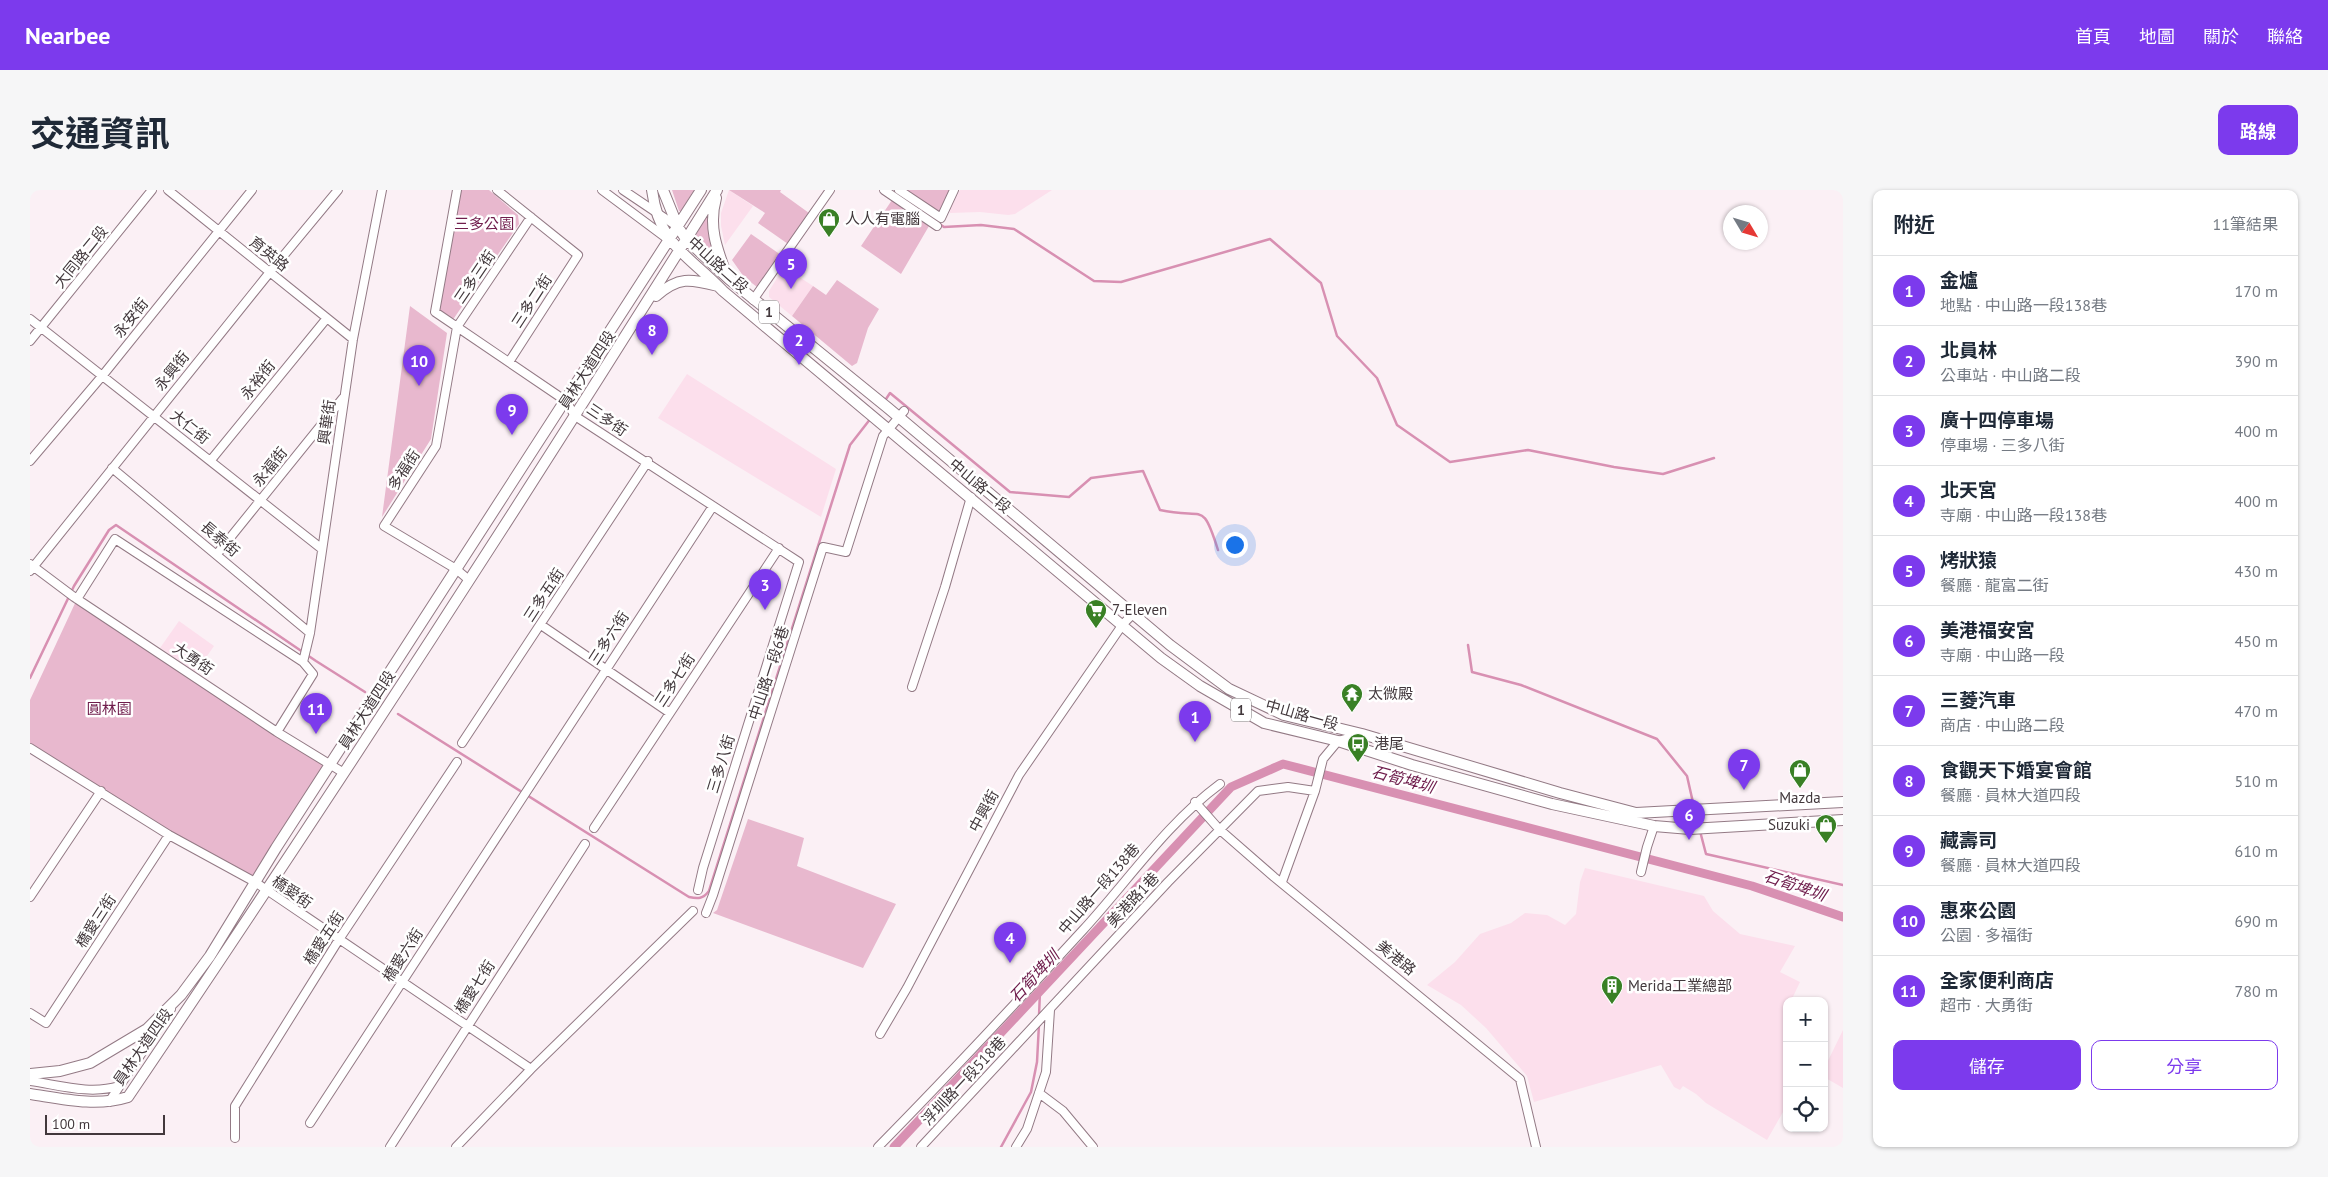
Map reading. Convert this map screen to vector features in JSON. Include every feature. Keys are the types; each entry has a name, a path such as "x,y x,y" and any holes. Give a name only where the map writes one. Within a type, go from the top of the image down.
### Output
{"main road":[{"name":"1","path":"652,190 657,214 670,241"},
{"name":"1","path":"663,190 678,227"},
{"name":"員林大道四段","path":"30,1074 60,1072 90,1062 148,1029 181,995 210,956 330,764 670,241 701,190"},
{"name":"員林大道四段","path":"30,1094 96,1103 128,1097 344,773 649,302 686,239 718,190"},
{"path":"718,190 713,209 712,228 715,244 729,279"},
{"name":"中山路二段","path":"678,227 686,239 729,279 888,408"},
{"name":"中山路二段","path":"670,241 719,287 878,419"},
{"path":"649,302 667,286 679,281 689,280 719,287"},
{"name":"中山路一段","path":"888,408 902,414 1170,645 1229,689 1284,714 1362,734 1560,793 1636,813 1843,802"},
{"name":"中山路一段","path":"878,419 1161,658 1200,686 1264,723 1338,741 1412,765 1552,804 1654,826 1690,830 1843,820"}],"street":[{"name":"大同路二段","path":"30,341 152,190"},
{"name":"育英路","path":"168,190 353,339"},
{"name":"永安街","path":"30,461 103,375 252,190"},
{"name":"永興街","path":"31,567 338,190"},
{"name":"興華街","path":"303,661 310,633 353,339 382,190"},
{"name":"三多街","path":"456,190 435,312 566,401 575,416 648,461 799,562"},
{"path":"497,190 531,217"},
{"name":"中山路二段","path":"602,190 670,241"},
{"name":"中山路二段","path":"623,190 678,227"},
{"path":"754,300 830,190"},
{"path":"884,190 939,222"},
{"path":"899,190 939,222"},
{"path":"939,222 954,190"},
{"name":"三多三街","path":"457,327 531,217"},
{"name":"三多二街","path":"509,362 578,254 531,217"},
{"name":"永裕街","path":"211,460 327,318"},
{"name":"大仁街","path":"30,319 322,549"},
{"name":"多福街","path":"457,327 436,446 384,526 456,569 469,580"},
{"name":"永福街","path":"217,554 344,398"},
{"name":"中山路一段6巷","path":"706,912 714,895 823,546 846,552 883,436 902,414"},
{"path":"324,422 340,426"},
{"name":"三多五街","path":"462,743 648,461"},
{"name":"長泰街","path":"112,468 310,633"},
{"path":"912,687 945,587 971,497"},
{"name":"三多六街","path":"518,802 713,506"},
{"path":"75,598 115,539 303,661 313,674 277,732"},
{"name":"三多七街","path":"594,828 779,548"},
{"name":"三多八街","path":"698,890 702,868 799,562"},
{"name":"大勇街","path":"31,567 277,732 344,773"},
{"name":"中興街","path":"880,1034 907,988 1019,775 1123,624 1133,614"},
{"path":"541,625 670,713"},
{"path":"1282,882 1318,782 1323,759 1338,741 1362,734"},
{"name":"橋愛街","path":"30,748 169,835 255,882 531,1070"},
{"name":"橋愛五街","path":"235,1138 236,1106 338,940 458,762"},
{"name":"中山路一段138巷","path":"878,1147 1083,930 1195,802 1220,784"},
{"name":"美港路1巷","path":"1042,1018 1219,829 1258,791 1288,787 1315,791"},
{"path":"30,897 101,791"},
{"name":"橋愛六街","path":"310,1123 518,802"},
{"name":"美港路","path":"1195,802 1219,829 1520,1079 1536,1147"},
{"path":"1641,872 1654,826"},
{"name":"橋愛三街","path":"30,1013 46,1023 169,835"},
{"name":"橋愛七街","path":"390,1147 466,1026 585,844"},
{"path":"456,1147 531,1070 693,912"},
{"path":"109,1102 181,995"},
{"path":"1016,1147 1028,1129 1046,1072 1050,1010"},
{"name":"浮圳路一段518巷","path":"921,1147 1042,1018"},
{"path":"30,1081 85,1089 105,1090 119,1086"},
{"path":"1039,1093 1063,1111 1093,1147"}],"shaded area":[{"path":"729,190 753,206 725,245 721,226 721,213"},
{"path":"960,190 1052,190 1015,214 950,213 949,210"},
{"path":"784,267 813,286 792,316 769,297 769,291"},
{"path":"687,374 836,469 821,517 658,418"},
{"path":"179,621 214,646 196,672 160,648"},
{"path":"1585,868 1704,896 1713,911 1740,934 1795,946 1780,972 1800,982 1793,997 1783,997 1783,1112 1767,1140 1706,1103 1683,1086 1680,1090 1674,1087 1661,1065 1534,1102 1527,1076 1486,1028 1461,1005 1427,985 1455,962 1480,934 1511,923 1525,913 1547,915 1565,925 1576,914 1580,882"},
{"path":"1843,1030 1843,1088 1828,1079 1828,1061"}],"green space":[{"name":"三多公園","path":"460,190 489,190 518,215 519,224 452,321 439,312"},
{"path":"672,190 694,190 681,211 679,211"},
{"path":"729,190 781,190 780,192 809,213 788,244 758,223 765,213"},
{"path":"902,190 951,190 940,210 934,211"},
{"path":"892,200 929,226 901,274 861,246"},
{"path":"706,216 709,217 709,233 713,254 695,237"},
{"path":"751,234 781,255 757,287 744,277 732,260"},
{"path":"837,280 879,309 868,328 857,363 852,366 792,316 813,286 826,295"},
{"path":"410,306 447,333 431,439 382,517"},
{"name":"圓林園","path":"77,599 330,764 255,882 30,748 30,700"},
{"path":"748,819 804,838 797,866 896,904 863,968 713,913 717,910"}],"waterway":[{"path":"938,223 944,227 981,225 1014,229 1094,281 1121,282 1270,239 1321,283 1337,336 1377,378 1397,425 1450,462 1528,450 1614,467 1663,474 1714,458"},
{"path":"884,402 890,393 1010,492 1069,497 1091,478 1143,471 1160,510 1200,515 1208,524 1218,550"},
{"path":"398,714 689,897 698,898 705,896 709,891 850,445 871,418"},
{"path":"30,678 74,586 109,530 116,525 316,661 365,692"},
{"path":"1468,645 1472,672 1521,685 1657,739 1687,776 1694,807"},
{"name":"石筍埤圳","path":"894,1147 1231,787 1283,764 1752,886 1843,917"},
{"path":"1696,812 1699,826"},
{"path":"1700,831 1706,854 1843,885"},
{"path":"1039,1016 1040,991"},
{"path":"1001,1147 1031,1092 1037,1062 1039,1024"}],"place":[{"name":"人人有電腦","path":"829,238"},
{"name":"烤狀猿","path":"791,289"},
{"name":"食觀天下婚宴會館","path":"652,355"},
{"name":"北員林","path":"799,365"},
{"name":"惠來公園","path":"419,386"},
{"name":"藏壽司","path":"512,435"},
{"name":"廣十四停車場","path":"765,610"},
{"name":"7-Eleven","path":"1096,629"},
{"name":"太微殿","path":"1352,713"},
{"name":"全家便利商店","path":"316,734"},
{"name":"金爐","path":"1195,742"},
{"name":"港尾","path":"1358,763"},
{"name":"Mazda","path":"1800,789"},
{"name":"三菱汽車","path":"1744,790"},
{"name":"美港福安宮","path":"1689,840"},
{"name":"Suzuki","path":"1826,844"},
{"name":"北天宮","path":"1010,963"},
{"name":"Merida工業總部","path":"1612,1005"}]}
